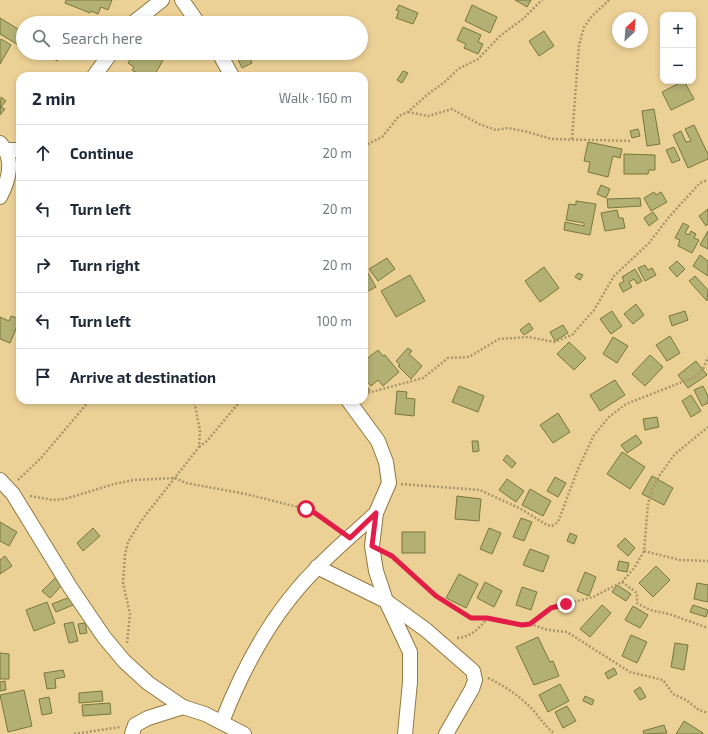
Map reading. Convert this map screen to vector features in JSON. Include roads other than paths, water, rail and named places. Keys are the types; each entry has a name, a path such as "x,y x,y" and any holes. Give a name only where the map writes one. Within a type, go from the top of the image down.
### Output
{"street":[{"path":"142,16 162,0"},
{"path":"182,0 193,16"},
{"path":"97,72 106,60"},
{"path":"223,60 230,72"},
{"path":"0,197 10,172 9,147"},
{"path":"351,404 378,441 386,462 389,483 376,513 372,546 376,571 386,601 410,652 410,682 405,734"},
{"path":"8,487 70,587 104,637 124,661 148,683 183,707 205,714 244,734"},
{"path":"222,722 239,680 270,625 317,567 376,513"},
{"path":"317,567 386,601 438,640 473,671 475,680 472,689 446,734"},
{"path":"133,729 148,718 183,707"}]}
